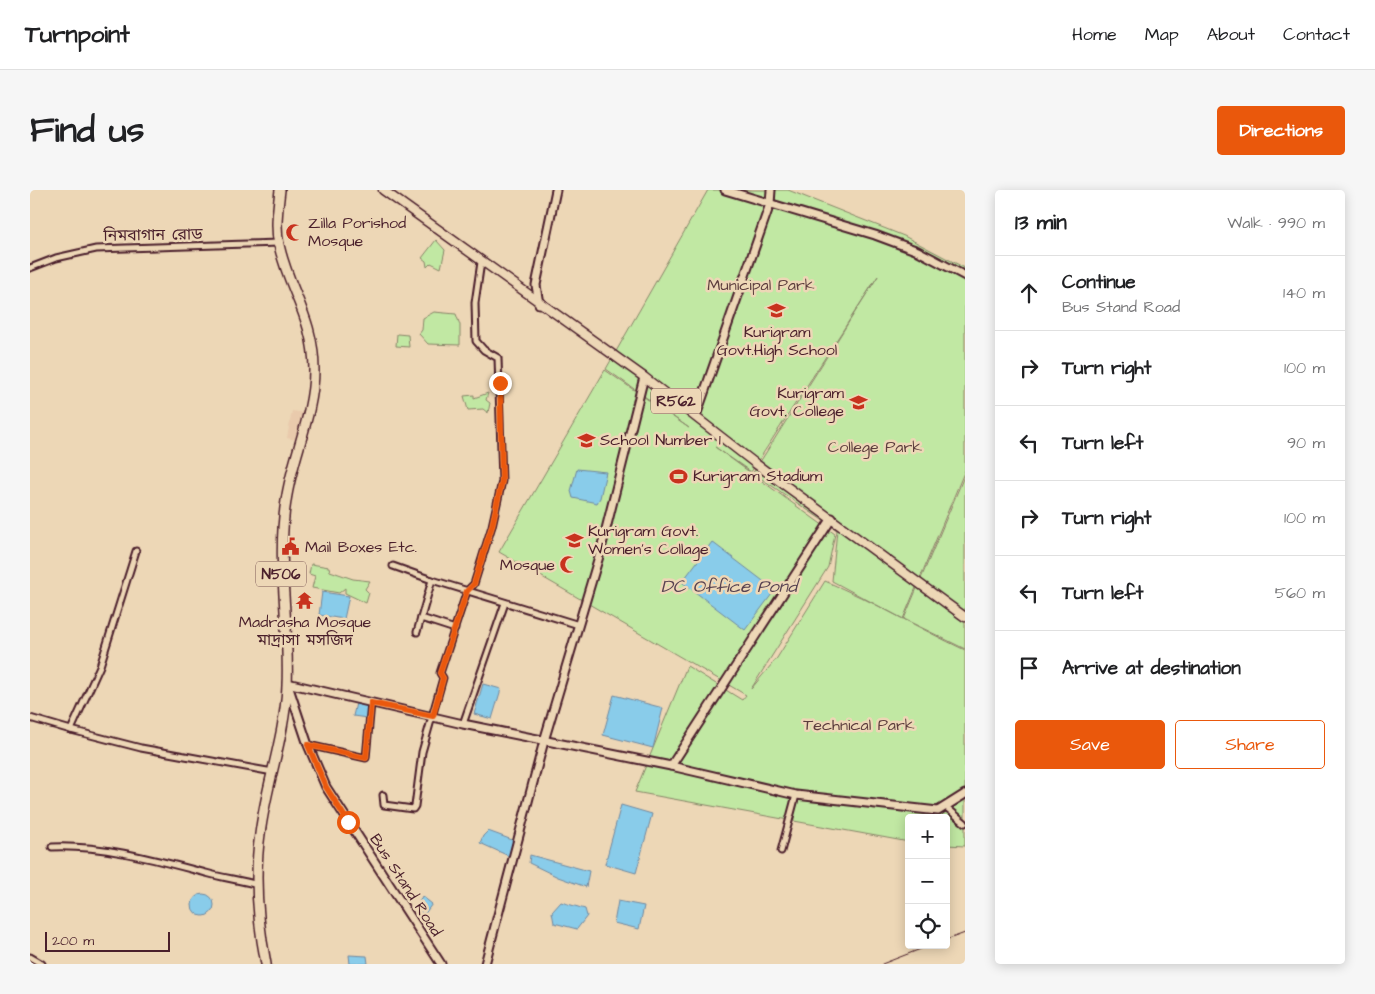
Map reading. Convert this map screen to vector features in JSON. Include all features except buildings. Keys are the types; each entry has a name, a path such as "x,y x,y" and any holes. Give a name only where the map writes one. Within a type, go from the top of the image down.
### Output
{"highway":[{"name":"N506","path":"266,964 260,920 258,885 260,834 273,772 287,684 281,544 286,499 306,427 314,370 312,337 306,316 278,243 276,222 280,190"}],"main road":[{"name":"R562","path":"383,190 539,304 644,377 756,464 965,616"}],"street":[{"path":"539,304 536,286 556,190"},
{"path":"725,190 875,235 918,251 965,276"},
{"path":"696,416 770,204 772,190"},
{"name":"নিমবাগান রোড","path":"30,268 56,258 96,249 278,243"},
{"path":"383,795 384,805 413,809 422,752 443,678 440,673 467,591 474,584 492,526 503,469 498,358 484,350 476,341 475,303 481,262"},
{"path":"526,294 536,286"},
{"path":"485,964 544,741 602,543 644,377"},
{"path":"671,766 832,518"},
{"path":"71,730 100,666 136,551"},
{"path":"393,566 505,603 579,624"},
{"path":"417,632 432,580"},
{"path":"463,724 505,603"},
{"path":"422,614 455,629"},
{"path":"287,684 463,724 671,766 796,795 938,811 965,794"},
{"name":"Bus Stand Road","path":"287,684 308,745 326,787 441,964"},
{"path":"308,745 366,758 371,703"},
{"path":"30,718 141,748 273,772"},
{"path":"781,851 796,795"},
{"path":"946,807 965,822"},
{"path":"52,847 86,847 169,862 208,874 258,885"},
{"path":"30,957 42,964"}],"shaded area":[{"path":"292,411 305,413 300,441 287,438"}],"green space":[{"path":"708,190 788,190 904,236 965,268 965,470 903,619 965,650 965,846 950,845 950,814 905,814 905,841 635,792 687,666 742,700 746,695 499,552 605,370 689,428 606,369","holes":["878,276 753,473 837,530 832,581 887,611 825,581 777,658 751,689 828,567 835,534 715,447 751,472"]},
{"path":"436,240 445,250 441,268 431,263 427,267 426,261 422,258"},
{"path":"434,312 456,314 460,325 460,345 428,344 419,334 422,330 423,318"},
{"path":"397,334 408,335 409,347 396,346"},
{"path":"488,393 486,400 490,403 488,413 483,409 468,410 464,396 474,395 474,398"},
{"path":"965,474 965,649 904,619"},
{"path":"311,564 329,567 330,571 353,579 370,581 365,589 369,593 366,603 345,593 345,588 339,593 312,588 315,576 309,574"}],"water":[{"path":"577,469 606,472 597,503 573,498 571,491"},
{"name":"DC Office Pond","path":"712,542 775,590 745,630 682,582"},
{"path":"322,592 349,596 344,619 319,615"},
{"path":"483,684 501,689 492,719 474,714"},
{"path":"614,695 663,708 653,748 603,735"},
{"path":"356,703 370,705 367,718 353,716"},
{"path":"621,805 652,814 636,873 605,864"},
{"path":"488,831 515,841 511,857 480,843"},
{"path":"530,855 589,871 586,887 558,877 529,863"},
{"path":"203,894 211,897 214,905 211,913 203,916 195,913 192,905 195,897"},
{"path":"422,896 432,904 423,916 418,905"},
{"path":"618,901 644,906 639,929 614,923"},
{"path":"561,902 585,909 587,916 577,929 554,923 552,912"},
{"path":"349,955 367,956 368,964 350,964"}],"railway":[{"path":"950,939 965,933"},
{"path":"882,964 921,949"}],"place":[{"name":"Zilla Porishod Mosque","path":"294,232"},
{"name":"Kurigram Govt.High School","path":"777,310"},
{"name":"Kurigram Govt. College","path":"858,402"},
{"name":"School Number 1","path":"586,440"},
{"name":"Kurigram Stadium","path":"679,476"},
{"name":"Kurigram Govt. Women's Collage","path":"574,540"},
{"name":"Mail Boxes Etc.","path":"291,547"},
{"name":"Mosque","path":"569,565"},
{"name":"Madrasha Mosque মাদ্রাসা মসজিদ","path":"305,601"}],"route":[{"path":"348,822 318,772 308,745 366,758 371,703 433,716 443,678 440,673 467,591 474,584 499,499 503,469 500,383"}],"park label":[{"name":"Municipal Park","path":"761,285"},
{"name":"College Park","path":"875,447"},
{"name":"Technical Park","path":"859,725"}]}
